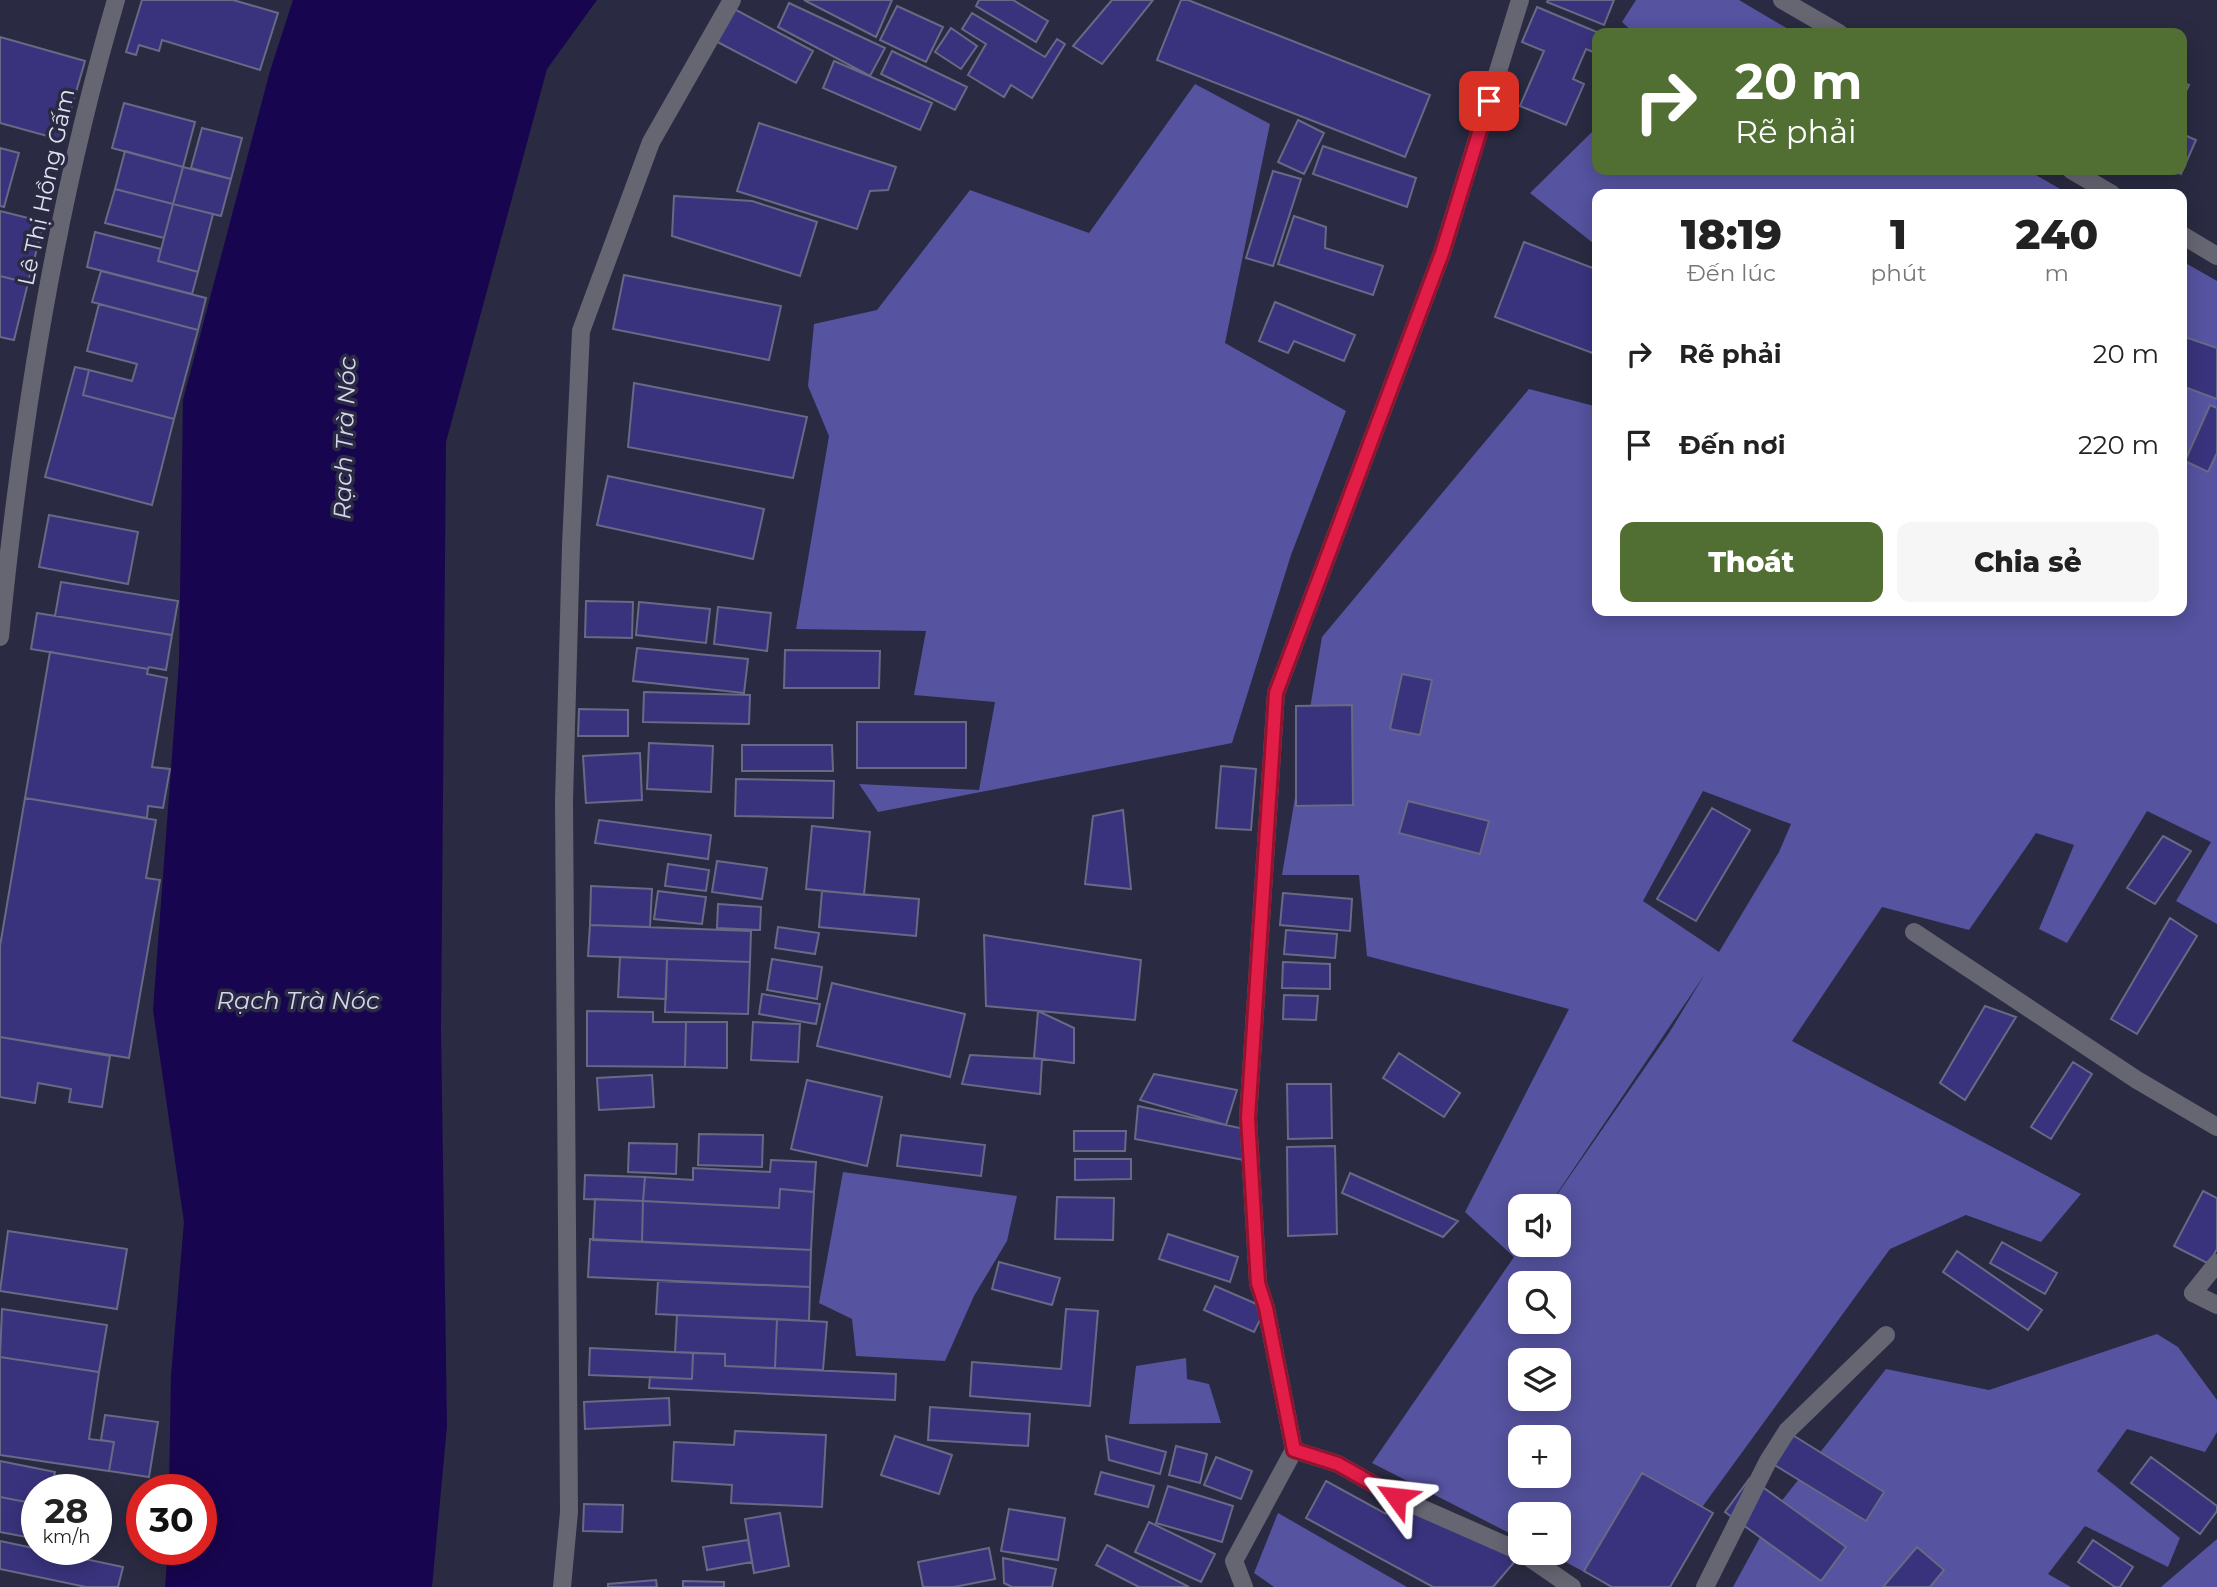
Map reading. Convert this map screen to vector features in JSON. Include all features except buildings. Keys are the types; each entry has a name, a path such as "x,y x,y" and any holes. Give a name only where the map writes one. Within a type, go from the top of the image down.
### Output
{"street":[{"name":"Lê Thị Hồng Gấm","path":"0,637 34,373 67,189 116,0"},
{"path":"562,1587 569,1512 564,801 580,331 651,142 732,0"},
{"path":"1244,1587 1234,1561 1294,1450 1266,1308 1258,1283 1248,1118 1276,693 1442,253 1520,0"},
{"path":"1782,0 1830,28"},
{"path":"2080,175 2103,189"},
{"path":"2187,238 2217,256"},
{"path":"1914,932 2137,1080 2217,1127"},
{"path":"2217,1263 2193,1293 2217,1305"},
{"path":"1704,1587 1768,1461 1787,1431 1886,1335"},
{"path":"1294,1450 1338,1464 1396,1497 1508,1546"},
{"path":"1540,1565 1572,1587"}],"shaded area":[{"path":"1636,0 1739,0 1787,28 1629,28 1622,22"},
{"path":"1195,84 1270,124 1225,343 1346,411 1291,555 1232,743 878,812 859,784 979,790 995,702 914,695 926,631 796,629 829,436 808,386 814,324 877,310 970,190 1089,233"},
{"path":"1592,132 1592,175 2036,175 2060,189 1592,189 1592,242 1530,193"},
{"path":"2187,264 2217,281 2217,924 2176,901 2211,842 2147,811 2067,943 2039,929 2074,845 2036,833 1969,930 1882,907 1792,1041 2081,1194 2041,1242 1966,1215 1890,1249 1644,1587 1612,1587 1571,1565 1571,1502 1508,1502 1508,1532 1372,1463 1514,1257 1571,1257 1571,1194 1557,1194 1669,1033 1705,974 1557,1194 1508,1194 1508,1251 1465,1212 1569,1009 1367,956 1359,875 1282,875 1322,637 1529,389 1592,405 1592,616 2187,616","holes":["1703,791 1791,824 1779,852 1719,952 1643,901"]},
{"path":"843,1172 1017,1196 1007,1241 974,1296 945,1361 856,1356 852,1319 819,1303"},
{"path":"2157,1334 2178,1347 2217,1400 2217,1432 2205,1452 2127,1429 2097,1471 2180,1538 2168,1567 2085,1526 2048,1574 2071,1587 1733,1587 1776,1508 1886,1369 1989,1390"},
{"path":"1186,1358 1187,1379 1209,1384 1221,1423 1129,1424 1136,1366"},
{"path":"1278,1513 1407,1587 1274,1587 1254,1573"},
{"path":"2217,1539 2217,1587 2161,1587"}],"water":[{"name":"Rạch Trà Nóc","path":"293,0 597,0 547,69 446,442 441,1030 447,1426 432,1587 165,1587 167,1565 217,1565 217,1474 169,1474 171,1376 184,1222 153,1010 179,662 183,400 270,71"}],"route":[{"path":"1396,1497 1338,1464 1294,1450 1266,1308 1258,1283 1248,1118 1276,693 1442,253 1489,101"}]}
